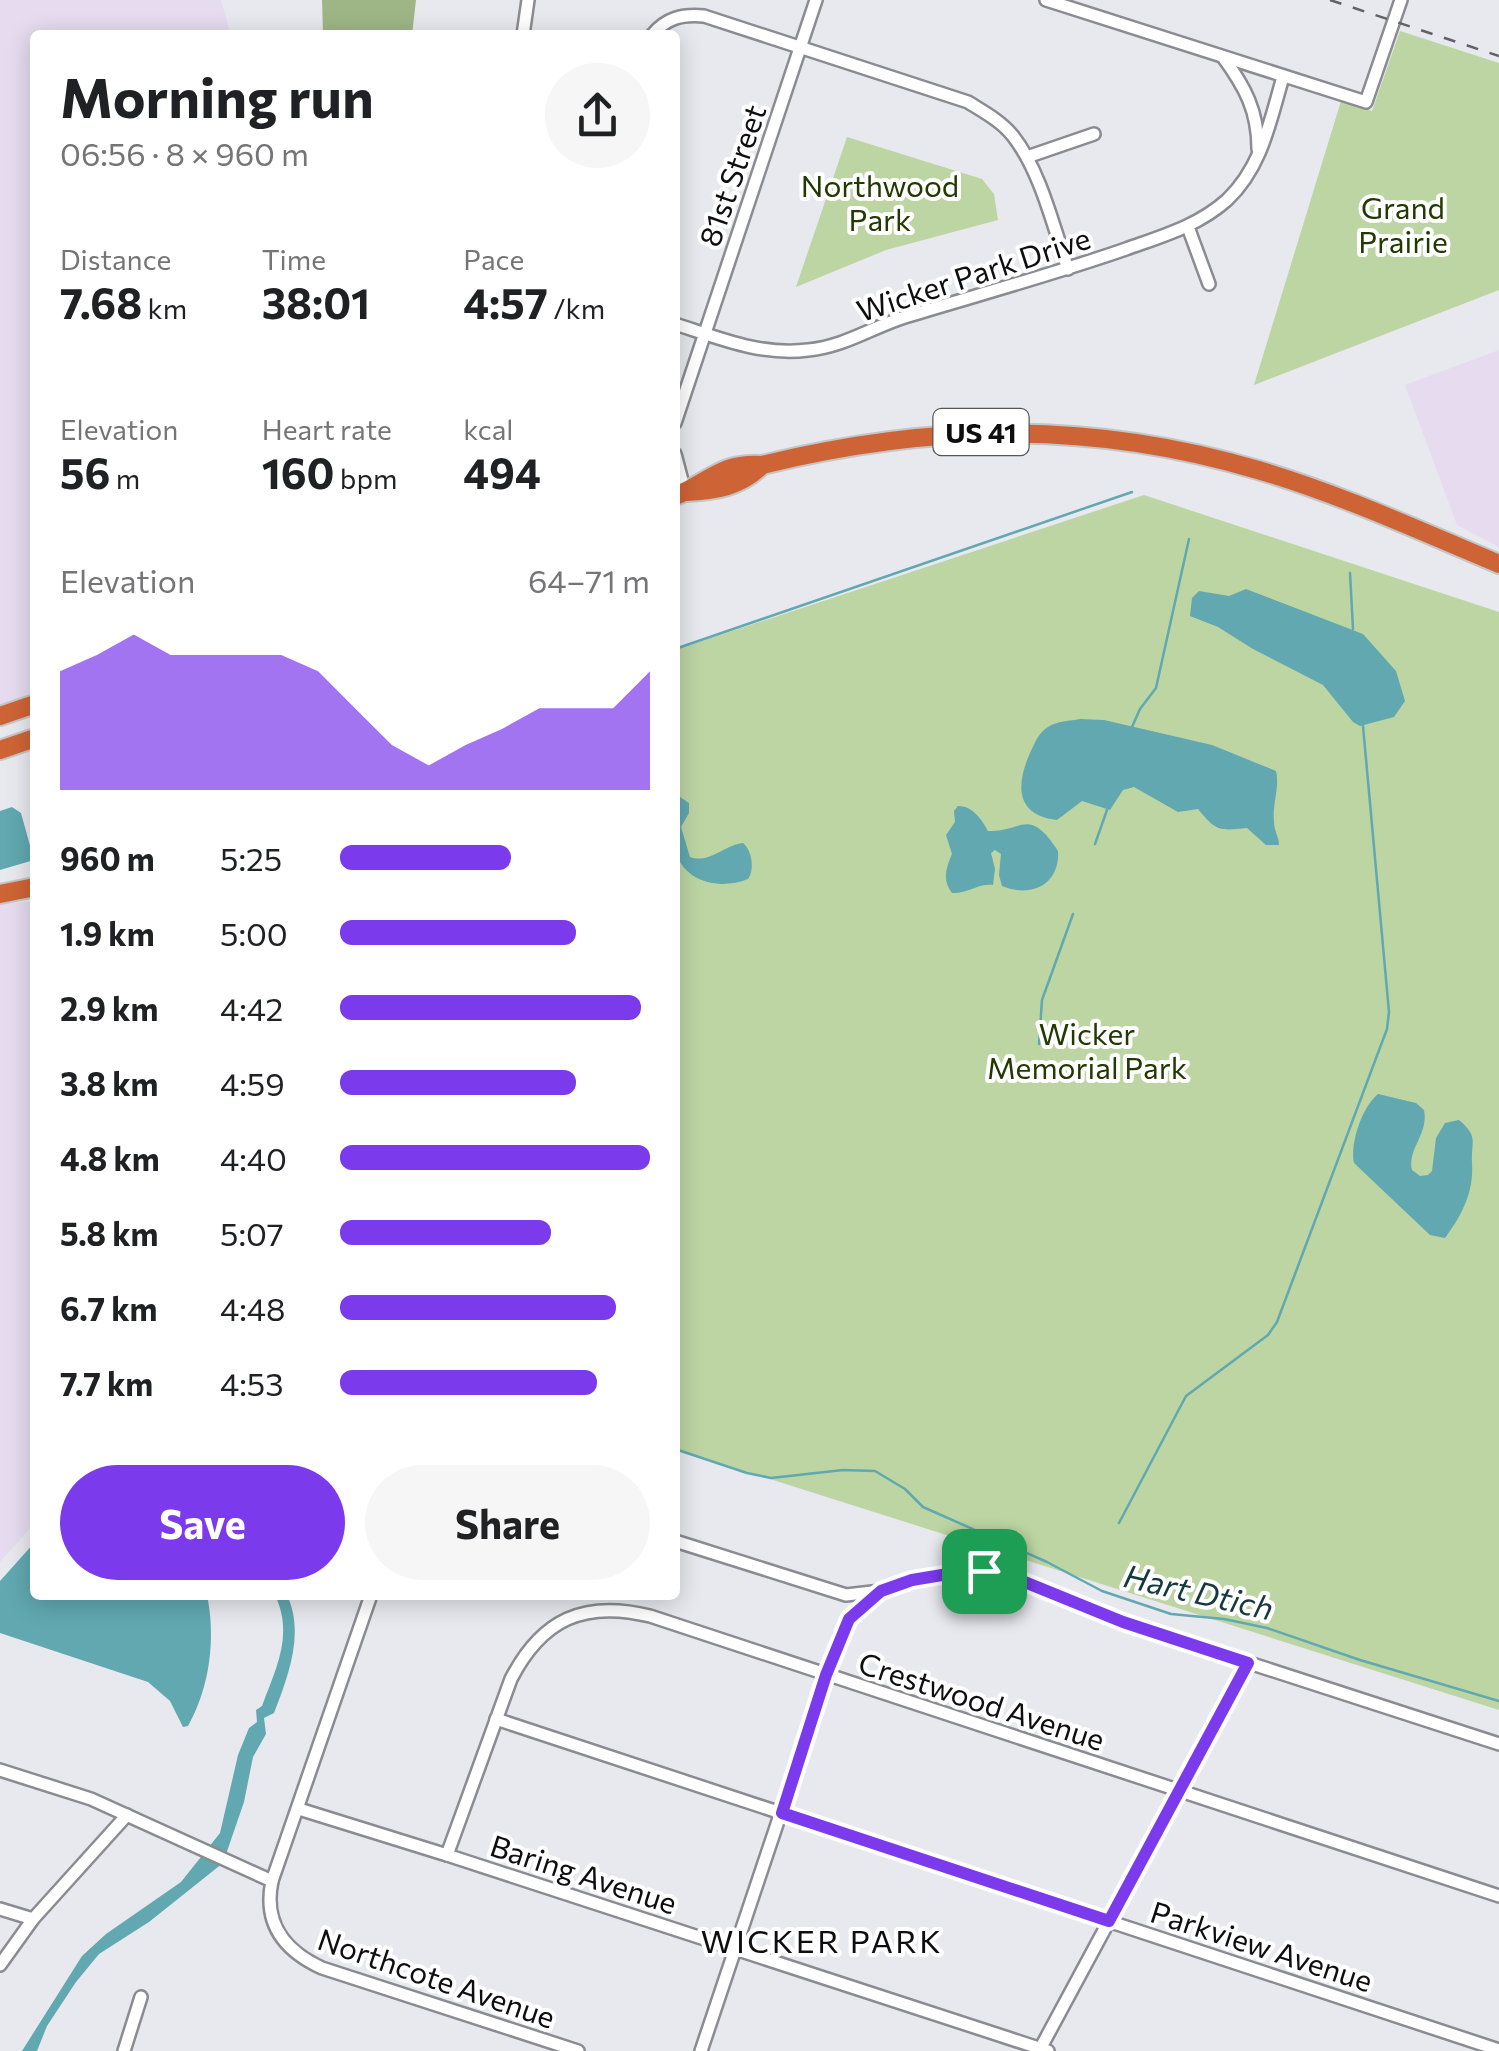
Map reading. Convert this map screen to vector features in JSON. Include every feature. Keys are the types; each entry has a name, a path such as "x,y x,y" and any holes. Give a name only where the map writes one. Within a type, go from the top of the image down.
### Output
{"highway":[{"name":"US 41","path":"680,494 712,491 749,478 762,466 878,441 940,434 1067,434 1148,443 1259,470 1499,564"},
{"path":"0,716 30,706"},
{"path":"0,750 30,740"},
{"path":"0,894 30,888"}],"street":[{"path":"524,30 528,0"},
{"name":"81st Street","path":"680,408 816,0"},
{"path":"1046,0 1366,102 1400,0"},
{"path":"657,30 662,24 690,15 704,16 968,102 1011,134 1027,157 1068,269"},
{"path":"1220,55 1244,86 1254,110 1258,158"},
{"name":"Wicker Park Drive","path":"680,326 756,349 810,350 845,342 902,318 1068,269 1188,227 1229,198 1258,158 1283,77"},
{"path":"1027,157 1094,134"},
{"path":"1188,227 1209,284"},
{"path":"680,1543 834,1593 881,1591 912,1580 966,1571 1000,1574 1123,1622 1499,1744"},
{"path":"701,2051 826,1675 849,1619 881,1591"},
{"path":"0,1770 91,1799 272,1881 369,1600"},
{"name":"Crestwood Avenue","path":"447,1855 524,1653 548,1630 572,1616 613,1610 650,1616 1499,1896"},
{"path":"1043,2050 1248,1663"},
{"name":"Parkview Avenue","path":"496,1719 1499,2050"},
{"path":"300,1809 447,1855"},
{"path":"0,1965 33,1919 127,1815"},
{"name":"Baring Avenue","path":"447,1855 1043,2050"},
{"name":"Northcote Avenue","path":"272,1881 270,1913 275,1928 290,1950 302,1959 578,2051"},
{"path":"0,1909 33,1919"},
{"path":"124,2051 142,1997"}],"shaded area":[{"path":"0,0 221,0 230,30 30,30 30,701 0,710"},
{"path":"1499,350 1499,547 1457,525 1405,385"},
{"path":"30,901 30,1529 0,1562 0,904"}],"green space":[{"path":"322,0 416,0 413,30 323,30"},
{"name":"Grand Prairie","path":"1400,31 1499,63 1499,290 1254,385 1341,101 1372,111"},
{"name":"Northwood Park","path":"847,137 982,179 994,194 998,220 886,250 796,287"},
{"name":"Wicker Memorial Park","path":"1144,495 1499,612 1499,1710 680,1451 680,648"}],"water":[{"path":"1246,589 1363,634 1396,671 1405,701 1394,717 1360,726 1323,685 1218,627 1190,616 1192,598 1199,591 1229,596"},
{"path":"1080,719 1104,720 1212,745 1276,771 1274,825 1279,845 1266,845 1247,828 1219,828 1198,809 1178,812 1134,787 1123,790 1110,810 1082,801 1057,820 1033,812 1022,797 1021,787 1035,742 1052,725"},
{"path":"680,797 689,803 689,813 681,827 690,857 704,858 743,843 752,860 748,879 725,884 703,880 680,862"},
{"path":"958,806 973,811 988,831 1024,824 1039,829 1058,851 1049,880 1033,889 1002,886 1001,854 995,850 991,853 993,885 952,893 946,879 952,854 946,835 955,822 954,811"},
{"path":"12,807 21,813 30,861 0,870 0,811"},
{"path":"1378,1094 1416,1103 1424,1110 1424,1127 1411,1162 1412,1170 1420,1176 1432,1171 1436,1138 1445,1123 1459,1120 1472,1135 1469,1193 1445,1238 1430,1235 1354,1163 1358,1126"},
{"path":"30,1548 30,1600 208,1600 209,1662 202,1695 188,1726 183,1727 170,1701 148,1682 0,1633 0,1581"},
{"path":"277,1600 289,1600 295,1624 293,1655 274,1713 264,1718 266,1734 253,1757 244,1802 223,1863 149,1922 99,1954 47,2026 37,2051 22,2051 82,1956 106,1934 181,1882 220,1833 238,1755 249,1728 257,1722 256,1710 262,1706 281,1651"}],"waterway":[{"path":"680,647 1132,492"},
{"path":"1132,727 1156,688 1189,539"},
{"path":"1350,573 1353,629"},
{"path":"1119,1523 1186,1396 1268,1335 1277,1322 1387,1029 1389,1012 1363,726"},
{"path":"1095,844 1107,810"},
{"path":"1039,1044 1042,1000 1073,914"},
{"name":"Hart Dtich","path":"680,1451 771,1478 843,1470 875,1471 905,1489 923,1507 1102,1591 1171,1614 1267,1628 1499,1701"}],"railway":[{"path":"1330,0 1499,56"}],"district":[{"name":"WICKER PARK","path":"822,1940"}],"route":[{"path":"984,1571 1036,1585 1123,1622 1248,1663 1109,1921 782,1813 826,1675 849,1619 881,1591 912,1580 984,1571"}]}
